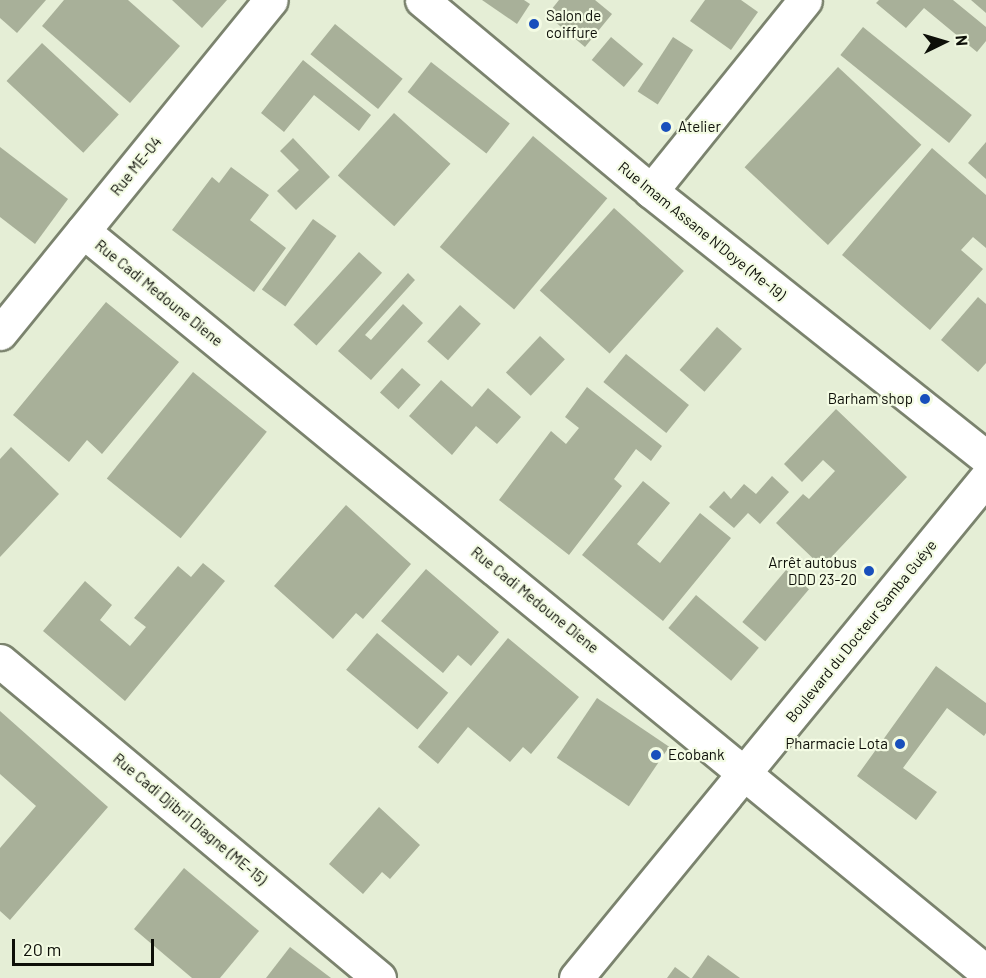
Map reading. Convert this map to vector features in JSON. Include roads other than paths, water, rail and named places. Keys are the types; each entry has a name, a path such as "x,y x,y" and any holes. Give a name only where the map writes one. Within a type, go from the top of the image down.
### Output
{"street":[{"name":"Rue ME-04","path":"0,333 271,0"},
{"name":"Rue Imam Assane N'Doye (Me-19)","path":"422,0 651,191 986,457"},
{"path":"651,191 805,0"},
{"name":"Rue Cadi Medoune Diene","path":"83,231 746,771 986,972"},
{"name":"Boulevard du Docteur Samba Guéye","path":"576,978 986,478"},
{"name":"Rue Cadi Djibril Diagne (ME-15)","path":"0,661 379,978"}],"place":[{"name":"Salon de coiffure","path":"534,24"},
{"name":"Atelier","path":"666,127"},
{"name":"Barham shop","path":"925,399"},
{"name":"Arrêt autobus DDD 23-20","path":"869,571"},
{"name":"Pharmacie Lota","path":"900,744"},
{"name":"Ecobank","path":"656,755"}]}
